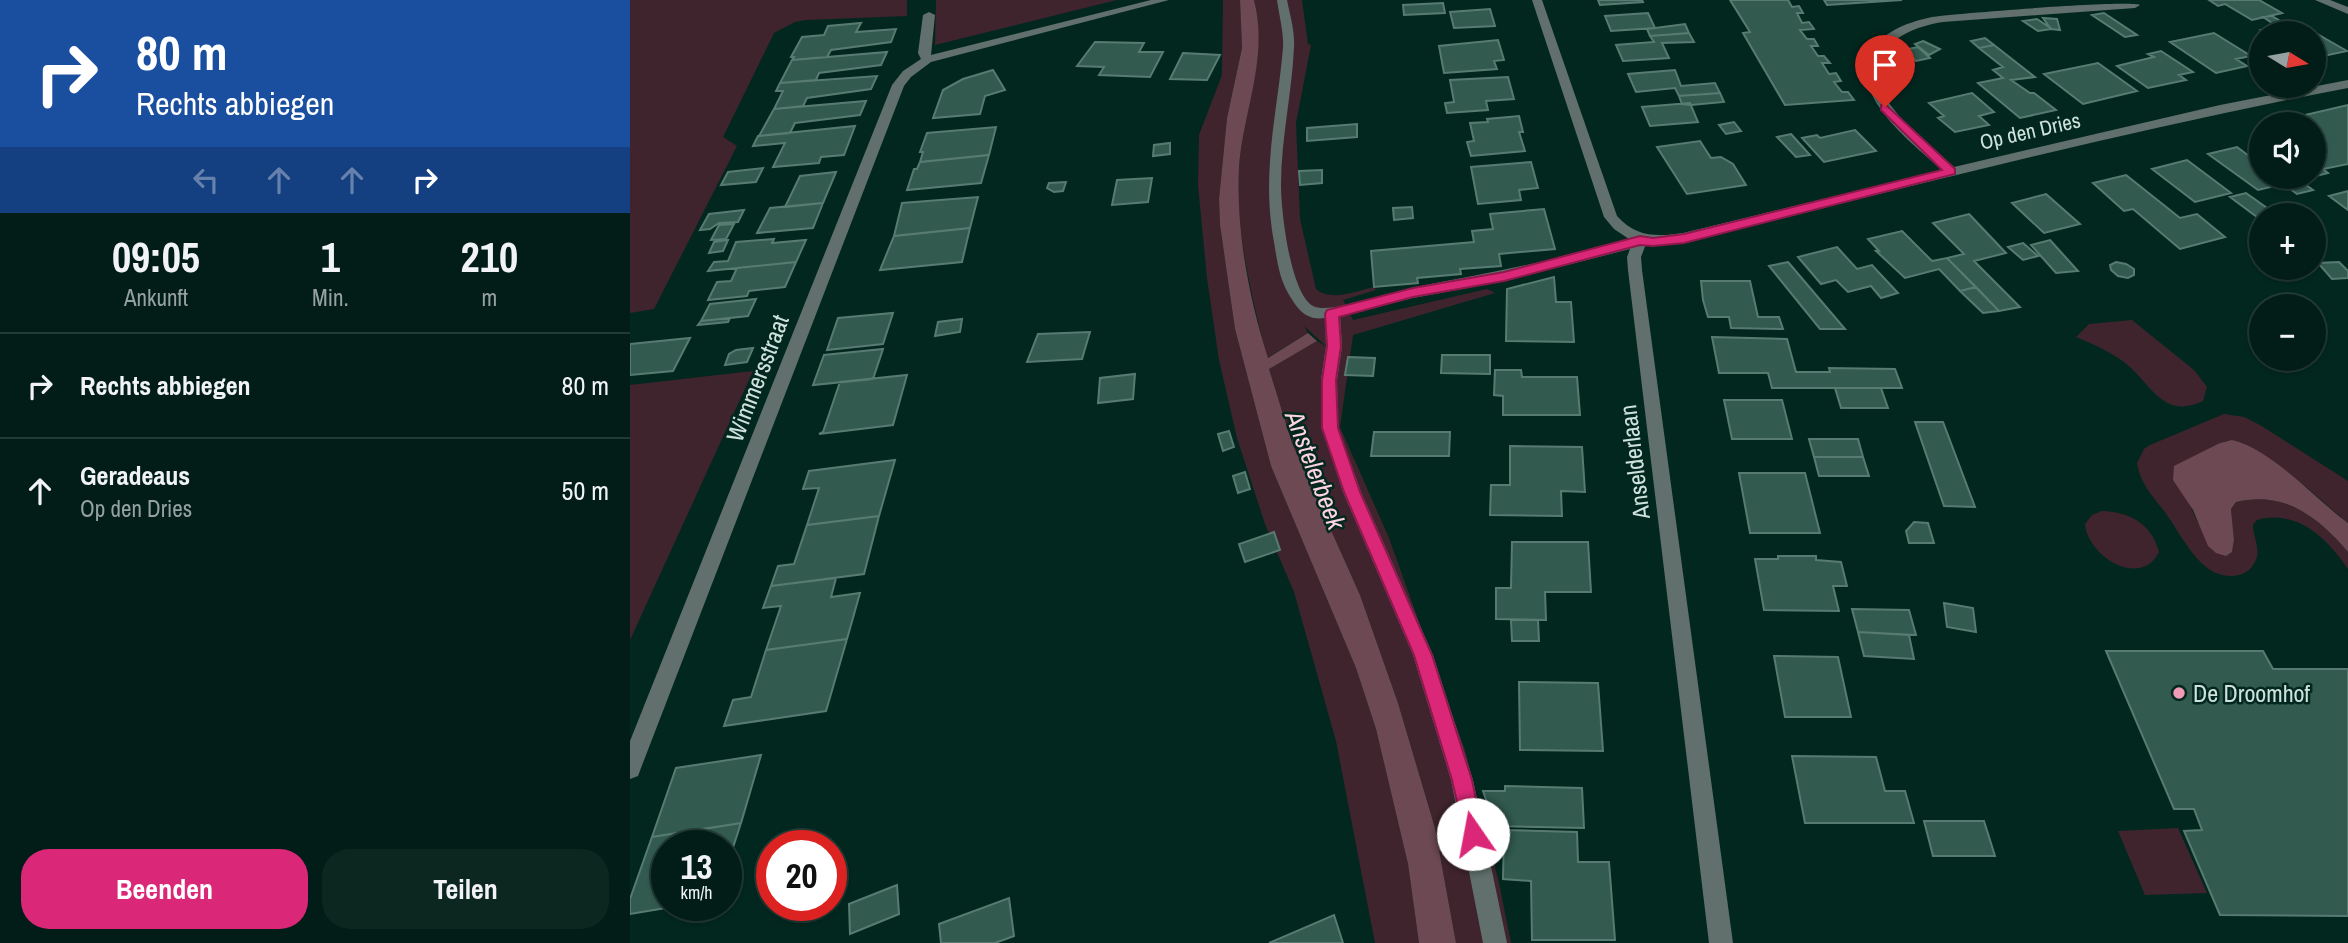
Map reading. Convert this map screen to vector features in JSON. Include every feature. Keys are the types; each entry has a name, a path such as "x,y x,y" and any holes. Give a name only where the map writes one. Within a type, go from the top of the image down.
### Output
{"street":[{"path":"929,15 924,53 927,60 1164,0"},
{"path":"1282,0 1289,44 1277,136 1274,186 1276,215 1288,279 1304,308 1318,314 1332,314 1334,346 1329,380 1330,428 1352,492 1423,655 1462,780 1495,943"},
{"path":"1537,0 1611,217 1618,226 1640,241"},
{"path":"2320,0 2348,9"},
{"path":"2341,0 2348,9"},
{"path":"1951,172 1885,107 1874,86 1871,62 1880,46 1902,30 1922,23 1982,15 2135,5"},
{"name":"Wimmersstraat","path":"630,768 898,85 907,74 927,60"},
{"name":"Op den Dries","path":"1332,314 1413,293 1504,276 1640,241 1684,238 2220,108 2348,84"},
{"name":"Anselderlaan","path":"1640,241 1634,257 1635,270 1721,943"}],"shaded area":[{"path":"630,0 907,0 907,16 806,20 795,22 774,33 723,137 737,146 654,309 630,313"},
{"path":"936,0 1117,0 935,45"},
{"path":"1223,0 1240,0 1242,48 1227,118 1219,199 1220,225 1235,329 1271,466 1356,668 1376,729 1408,864 1419,943 1375,943 1336,741 1294,592 1265,524 1237,438 1219,360 1207,278 1198,185 1199,135 1222,75"},
{"path":"1240,0 1254,0 1258,22 1257,64 1239,168 1242,240 1255,312 1268,358 1308,333 1317,341 1269,369 1292,443 1360,595 1398,703 1435,828 1456,943 1419,943 1408,864 1376,729 1356,668 1271,466 1235,329 1220,225 1219,199 1227,118 1242,48"},
{"path":"1254,0 1302,0 1308,44 1311,45 1296,123 1300,219 1316,289 1322,293 1336,295 1374,287 1376,290 1343,300 1353,320 1487,289 1495,293 1353,335 1340,427 1389,538 1465,750 1499,883 1511,943 1456,943 1435,828 1398,703 1360,595 1292,443 1269,369 1317,341 1327,347 1304,326 1308,333 1267,358 1250,288 1238,193 1241,148 1258,42"},
{"path":"2132,320 2194,370 2207,387 2203,401 2190,406 2169,404 2153,392 2124,362 2076,337 2089,324"},
{"path":"753,371 630,640 630,385"},
{"path":"2224,414 2244,417 2260,425 2348,481 2348,523 2286,471 2248,447 2233,442 2214,446 2173,480 2187,499 2197,521 2226,556 2232,552 2234,540 2231,509 2236,502 2254,499 2285,504 2313,518 2337,540 2348,552 2348,569 2321,537 2298,522 2285,519 2257,520 2253,525 2257,557 2250,569 2239,575 2216,573 2206,567 2189,548 2145,486 2137,463 2144,449 2150,445"},
{"path":"2232,440 2247,445 2278,464 2348,523 2348,552 2325,528 2299,510 2270,500 2254,499 2236,502 2231,509 2234,540 2232,552 2226,556 2216,553 2208,546 2193,510 2173,480 2174,466 2220,443"},
{"path":"2102,511 2122,514 2145,527 2156,542 2159,552 2151,563 2140,568 2128,568 2116,564 2095,548 2085,524 2092,515"},
{"path":"2178,828 2207,893 2145,895 2118,831"}],"building":[{"path":"1598,0 1642,0 1643,2 1600,5"},
{"path":"1730,0 1788,0 1792,7 1799,6 1803,13 1797,13 1802,23 1809,22 1814,29 1800,30 1807,39 1814,39 1818,46 1811,46 1818,56 1824,56 1830,63 1822,63 1829,74 1836,73 1841,81 1834,82 1854,100 1785,105 1743,33 1750,32"},
{"path":"1824,0 1902,0 1827,5"},
{"path":"2209,0 2259,0 2282,13 2252,20 2225,4 2218,6"},
{"path":"1443,3 1445,13 1404,15 1403,5"},
{"path":"1490,9 1495,26 1454,28 1450,12"},
{"path":"1648,13 1655,28 1611,31 1605,16"},
{"path":"2104,13 2137,35 2125,37 2092,15"},
{"path":"2272,16 2280,21 2269,21 2263,17"},
{"path":"2043,18 2057,19 2060,30 2051,29"},
{"path":"2037,19 2052,29 2038,31 2023,21"},
{"path":"861,23 856,32 896,29 891,42 831,50 827,57 792,60 794,57 791,57 802,37 824,35 828,26"},
{"path":"1685,24 1689,33 1650,36 1647,29"},
{"path":"1689,33 1694,42 1662,43 1669,58 1623,61 1616,45 1654,42 1650,36"},
{"path":"2214,33 2249,55 2236,59 2247,66 2216,73 2170,42"},
{"path":"1985,38 1994,45 1979,48 1971,41"},
{"path":"2326,39 2347,51 2326,55"},
{"path":"1498,40 1504,60 1494,61 1497,69 1444,73 1439,46"},
{"path":"1923,41 1940,49 1929,55 1915,44"},
{"path":"1095,42 1144,43 1139,52 1163,52 1150,77 1099,75 1104,67 1077,66"},
{"path":"1994,45 2035,77 2011,80 2056,110 2020,118 1978,83 2003,78 1993,70 2003,67 1979,48"},
{"path":"1918,47 1930,58 1916,61 1903,50"},
{"path":"2161,51 2193,72 2179,75 2186,80 2148,88 2117,66 2154,57 2148,54"},
{"path":"887,52 881,65 819,73 816,80 780,83 792,60"},
{"path":"1183,53 1220,55 1207,80 1170,79"},
{"path":"2098,63 2137,91 2083,104 2044,74"},
{"path":"993,70 1005,90 985,96 980,114 933,118 943,90 963,79"},
{"path":"1675,70 1681,86 1715,83 1720,93 1679,96 1675,88 1636,92 1628,74"},
{"path":"877,76 871,89 807,98 803,106 774,109 783,91 776,91 780,83"},
{"path":"1508,77 1514,99 1486,101 1488,110 1447,113 1445,103 1454,102 1450,80"},
{"path":"1720,93 1724,102 1691,105 1682,104 1679,96"},
{"path":"1972,93 1994,112 1979,116 1989,125 1955,132 1938,118 1944,116 1929,103"},
{"path":"866,101 860,115 795,123 790,133 759,136 774,109"},
{"path":"1690,103 1698,122 1650,126 1642,107"},
{"path":"2348,105 2348,164 2326,168 2326,112 2318,112"},
{"path":"1519,116 1523,132 1519,132 1525,151 1471,156 1467,142 1474,141 1470,123"},
{"path":"1734,122 1741,131 1726,134 1719,125"},
{"path":"1357,124 1357,137 1307,141 1307,128"},
{"path":"855,126 844,155 821,157 819,163 773,167 785,143 753,146 758,136"},
{"path":"996,127 989,155 920,162 923,152 920,152 927,133"},
{"path":"1855,130 1876,151 1824,162 1802,138 1817,135 1820,138"},
{"path":"1791,134 1810,155 1796,157 1777,137"},
{"path":"1700,141 1711,158 1721,157 1733,164 1746,185 1687,194 1657,147"},
{"path":"1170,143 1170,154 1153,156 1154,145"},
{"path":"2237,147 2249,156 2249,184 2208,154"},
{"path":"989,155 981,183 907,190 914,169 917,169 920,162"},
{"path":"2187,160 2231,193 2195,202 2152,169"},
{"path":"1531,162 1538,188 1519,190 1521,200 1478,204 1471,167"},
{"path":"763,168 756,182 721,185 728,172"},
{"path":"1322,170 1322,183 1300,185 1299,171"},
{"path":"836,172 823,203 785,207 800,176"},
{"path":"2126,175 2180,218 2197,214 2225,237 2180,249 2133,209 2124,211 2093,183"},
{"path":"1152,178 1148,202 1112,205 1117,180"},
{"path":"1066,182 1063,191 1054,192 1047,188 1049,183"},
{"path":"2290,189 2313,190 2297,194"},
{"path":"2348,191 2348,210 2329,196"},
{"path":"2246,193 2260,203 2249,203 2249,211 2230,197"},
{"path":"2046,194 2080,224 2044,233 2012,203"},
{"path":"978,197 970,228 894,236 902,203"},
{"path":"823,203 813,228 757,233 770,208"},
{"path":"1412,207 1413,218 1394,220 1393,208"},
{"path":"1544,209 1555,249 1499,254 1501,266 1460,269 1461,274 1417,278 1418,283 1374,287 1371,251 1474,242 1472,231 1493,229 1490,214"},
{"path":"744,210 738,222 719,223 710,229 700,230 709,214"},
{"path":"1969,214 2006,253 1974,261 2020,307 1999,311 1947,258 1964,254 1933,223"},
{"path":"734,224 726,239 711,240 719,225"},
{"path":"970,228 962,262 880,270 894,236"},
{"path":"1902,231 1932,261 1947,258 1976,287 1960,291 1939,269 1905,278 1876,251 1879,251 1868,239"},
{"path":"774,239 772,243 806,240 796,262 708,271 714,262 728,261 736,242"},
{"path":"728,240 723,251 709,253 714,242"},
{"path":"2050,240 2078,271 2056,273 2031,245"},
{"path":"2023,243 2038,256 2023,260 2008,247"},
{"path":"1837,247 1857,269 1872,265 1898,293 1881,298 1871,286 1848,292 1836,280 1821,284 1798,257"},
{"path":"796,262 785,287 749,291 747,296 708,300 717,282 731,281 737,268"},
{"path":"1788,262 1845,329 1820,329 1769,266"},
{"path":"2116,262 2134,269 2134,275 2128,278 2118,276 2111,270 2110,265"},
{"path":"2339,262 2348,271 2348,278 2332,279 2326,272 2326,263"},
{"path":"1554,277 1556,302 1571,302 1574,342 1506,341 1507,289"},
{"path":"1701,281 1750,281 1758,317 1779,317 1783,329 1731,328 1729,317 1708,317"},
{"path":"1976,287 1999,311 1983,313 1960,291"},
{"path":"756,299 748,316 701,321 710,304"},
{"path":"893,313 883,344 827,350 838,318"},
{"path":"730,318 728,322 698,325 701,321"},
{"path":"962,319 960,332 935,336 938,322"},
{"path":"1090,332 1082,359 1027,362 1038,334"},
{"path":"1712,337 1787,339 1796,372 1830,372 1829,368 1895,369 1902,388 1772,388 1768,373 1719,373"},
{"path":"690,338 673,371 630,375 630,344"},
{"path":"753,348 747,362 725,365 729,354 736,350"},
{"path":"883,349 873,379 813,385 824,355"},
{"path":"1442,355 1490,355 1490,374 1441,373"},
{"path":"1348,357 1375,358 1373,376 1345,375"},
{"path":"1495,370 1521,370 1522,377 1577,377 1580,415 1503,415 1503,396 1494,395"},
{"path":"1135,374 1133,399 1098,403 1100,378"},
{"path":"907,375 893,425 819,434 823,432 840,382"},
{"path":"1835,388 1881,388 1888,408 1841,408"},
{"path":"1724,400 1782,400 1792,439 1732,439"},
{"path":"1915,422 1943,422 1975,507 1944,506"},
{"path":"1229,431 1234,447 1223,451 1218,434"},
{"path":"1374,432 1450,432 1449,456 1371,456"},
{"path":"1809,439 1858,439 1863,457 1814,457"},
{"path":"1510,446 1582,447 1585,492 1561,491 1562,516 1490,515 1491,485 1510,485"},
{"path":"1814,457 1863,457 1869,476 1819,476"},
{"path":"895,460 879,516 807,525 819,488 803,489 809,471"},
{"path":"1245,472 1250,489 1238,493 1233,476"},
{"path":"1739,473 1805,473 1820,533 1750,533"},
{"path":"879,516 864,574 771,586 778,566 794,564 807,525"},
{"path":"1914,522 1928,523 1934,543 1909,543 1906,531"},
{"path":"1274,532 1280,550 1245,562 1239,544"},
{"path":"1512,542 1588,542 1591,592 1545,592 1546,620 1496,619 1496,588 1511,588"},
{"path":"1778,556 1816,556 1816,560 1841,562 1847,586 1833,586 1839,611 1764,610 1755,559 1778,559"},
{"path":"836,578 831,597 860,593 847,639 766,650 781,606 763,608 771,586"},
{"path":"1944,603 1973,608 1976,632 1947,627"},
{"path":"1852,609 1909,610 1916,635 1858,632"},
{"path":"1511,620 1538,620 1539,641 1512,641"},
{"path":"1858,632 1909,635 1914,659 1864,656"},
{"path":"847,639 826,711 724,726 733,700 751,697 766,650"},
{"path":"2106,651 2263,651 2273,669 2348,669 2348,916 2220,915 2184,831 2202,830 2194,809 2174,809"},
{"path":"1774,656 1838,657 1851,717 1785,717"},
{"path":"1519,682 1598,683 1603,751 1520,750"},
{"path":"761,755 741,823 696,830 654,830 676,768"},
{"path":"1792,756 1876,757 1885,791 1905,791 1914,823 1805,823"},
{"path":"1505,786 1582,788 1584,828 1495,826 1483,791 1505,791"},
{"path":"1924,821 1984,821 1995,856 1933,856"},
{"path":"741,823 739,830 696,830"},
{"path":"1504,830 1577,832 1578,862 1609,862 1615,940 1532,940 1531,881 1503,879"},
{"path":"651,840 651,910 630,914 630,899"},
{"path":"897,885 899,914 850,934 849,904"},
{"path":"1009,898 1014,936 995,943 941,943 939,924"},
{"path":"1334,915 1343,943 1269,943"}],"place":[{"name":"De Droomhof","path":"2179,693"}],"route":[{"path":"1473,834 1462,780 1423,655 1352,492 1330,428 1329,380 1334,346 1332,314 1413,293 1586,257 1640,241 1684,238 1951,172 1885,107"}],"water label":[{"name":"Anstelerbeek","path":"1316,470"}]}
